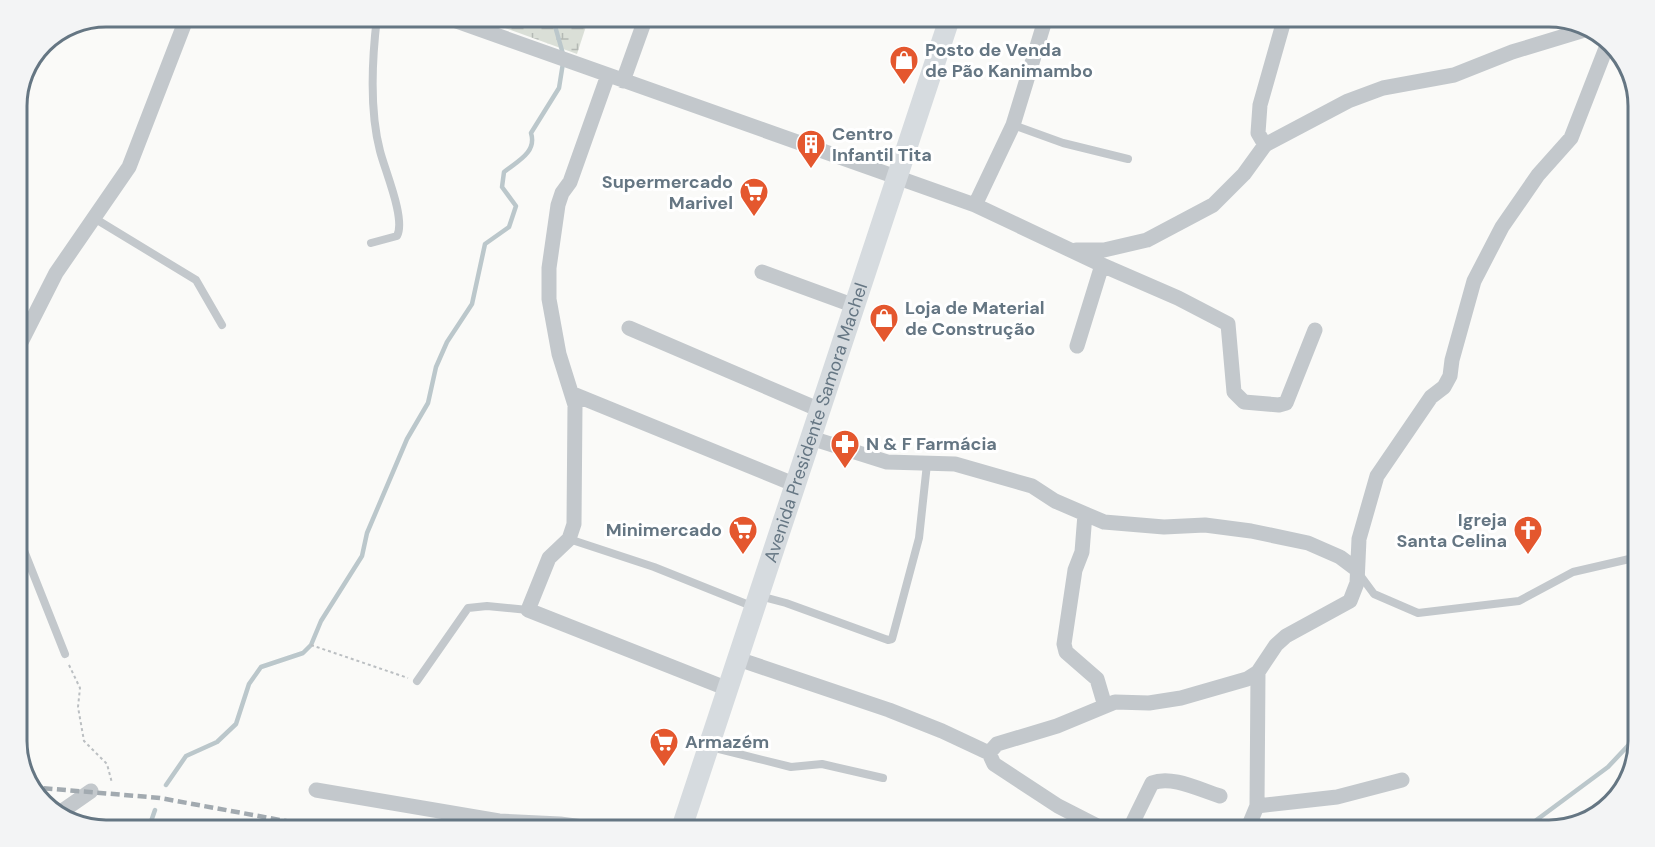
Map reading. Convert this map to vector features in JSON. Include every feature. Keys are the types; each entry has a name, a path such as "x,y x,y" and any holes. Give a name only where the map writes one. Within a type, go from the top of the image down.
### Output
{"main road":[{"name":"Avenida Presidente Samora Machel","path":"685,820 946,27"}],"street":[{"path":"27,330 56,273 129,167 182,27"},
{"path":"475,27 975,205 1102,265 1178,297 1228,324 1234,392 1244,402 1279,405 1286,403 1315,330"},
{"path":"623,81 642,27"},
{"path":"975,205 1013,125 1043,27"},
{"path":"1265,145 1258,133 1260,105 1282,27"},
{"path":"1073,250 1104,250 1147,240 1213,205 1244,174 1265,145 1367,93 1455,75 1512,52 1577,32"},
{"path":"989,753 997,744 1057,726 1115,702 1149,703 1181,698 1247,679 1258,672 1276,645 1286,636 1350,601 1357,583 1359,539 1377,476 1431,397 1444,387 1450,376 1452,360 1474,281 1502,227 1538,175 1571,138 1605,51"},
{"path":"608,75 570,182 562,193 558,205 550,258 551,322 573,394 575,511 569,539 549,558 528,610 728,689"},
{"path":"1077,346 1102,265"},
{"path":"762,272 855,306"},
{"path":"629,328 820,410"},
{"path":"573,394 796,485"},
{"path":"811,438 887,462 955,464 1032,486 1085,514 1119,525 1164,527 1205,525 1251,531 1308,543 1340,557 1356,569"},
{"path":"1085,514 1082,552 1075,570 1064,644 1065,652 1097,679 1105,706"},
{"path":"738,659 889,710 942,731 989,753 994,764 1058,806 1084,820"},
{"path":"1251,820 1257,806 1258,672"},
{"path":"1134,820 1152,783 1159,780 1171,781 1220,796"},
{"path":"1257,806 1337,797 1402,780"},
{"path":"316,790 493,820"},
{"path":"65,809 91,791"}],"lane":[{"path":"371,243 397,236 401,222 379,148 374,112 377,27"},
{"path":"1013,125 1079,148 1128,159"},
{"path":"94,218 196,280 222,325"},
{"path":"569,539 757,602 786,603 888,640 892,639 919,538 927,464"},
{"path":"27,558 65,654"},
{"path":"1356,569 1374,594 1418,613 1519,601 1573,572 1628,559"},
{"path":"417,681 468,608 487,606 528,610"},
{"path":"709,747 790,767 822,764 883,778"}],"path":[{"path":"311,645 417,681"},
{"path":"65,654 80,688 78,707 84,741 107,764 112,783"}],"green space":[{"path":"503,27 586,27 577,54"}],"waterway":[{"path":"555,27 563,54"},
{"path":"166,785 186,756 217,742 236,724 249,684 261,667 303,653 311,645 321,621 362,556 367,533 407,439 428,403 436,367 447,342 472,304 485,244 509,227 516,206 502,187 504,172 529,151 531,133 559,88 563,63"},
{"path":"1536,820 1608,767 1627,746"},
{"path":"152,820 155,810"}],"railway":[{"path":"43,788 160,798 280,820"}],"place":[{"name":"Posto de Venda de Pão Kanimambo","path":"904,86"},
{"name":"Centro Infantil Tita","path":"811,170"},
{"name":"Supermercado Marivel","path":"754,218"},
{"name":"Loja de Material de Construção","path":"884,344"},
{"name":"N & F Farmácia","path":"845,470"},
{"name":"Minimercado","path":"743,556"},
{"name":"Igreja Santa Celina","path":"1528,556"},
{"name":"Armazém","path":"664,768"}]}
